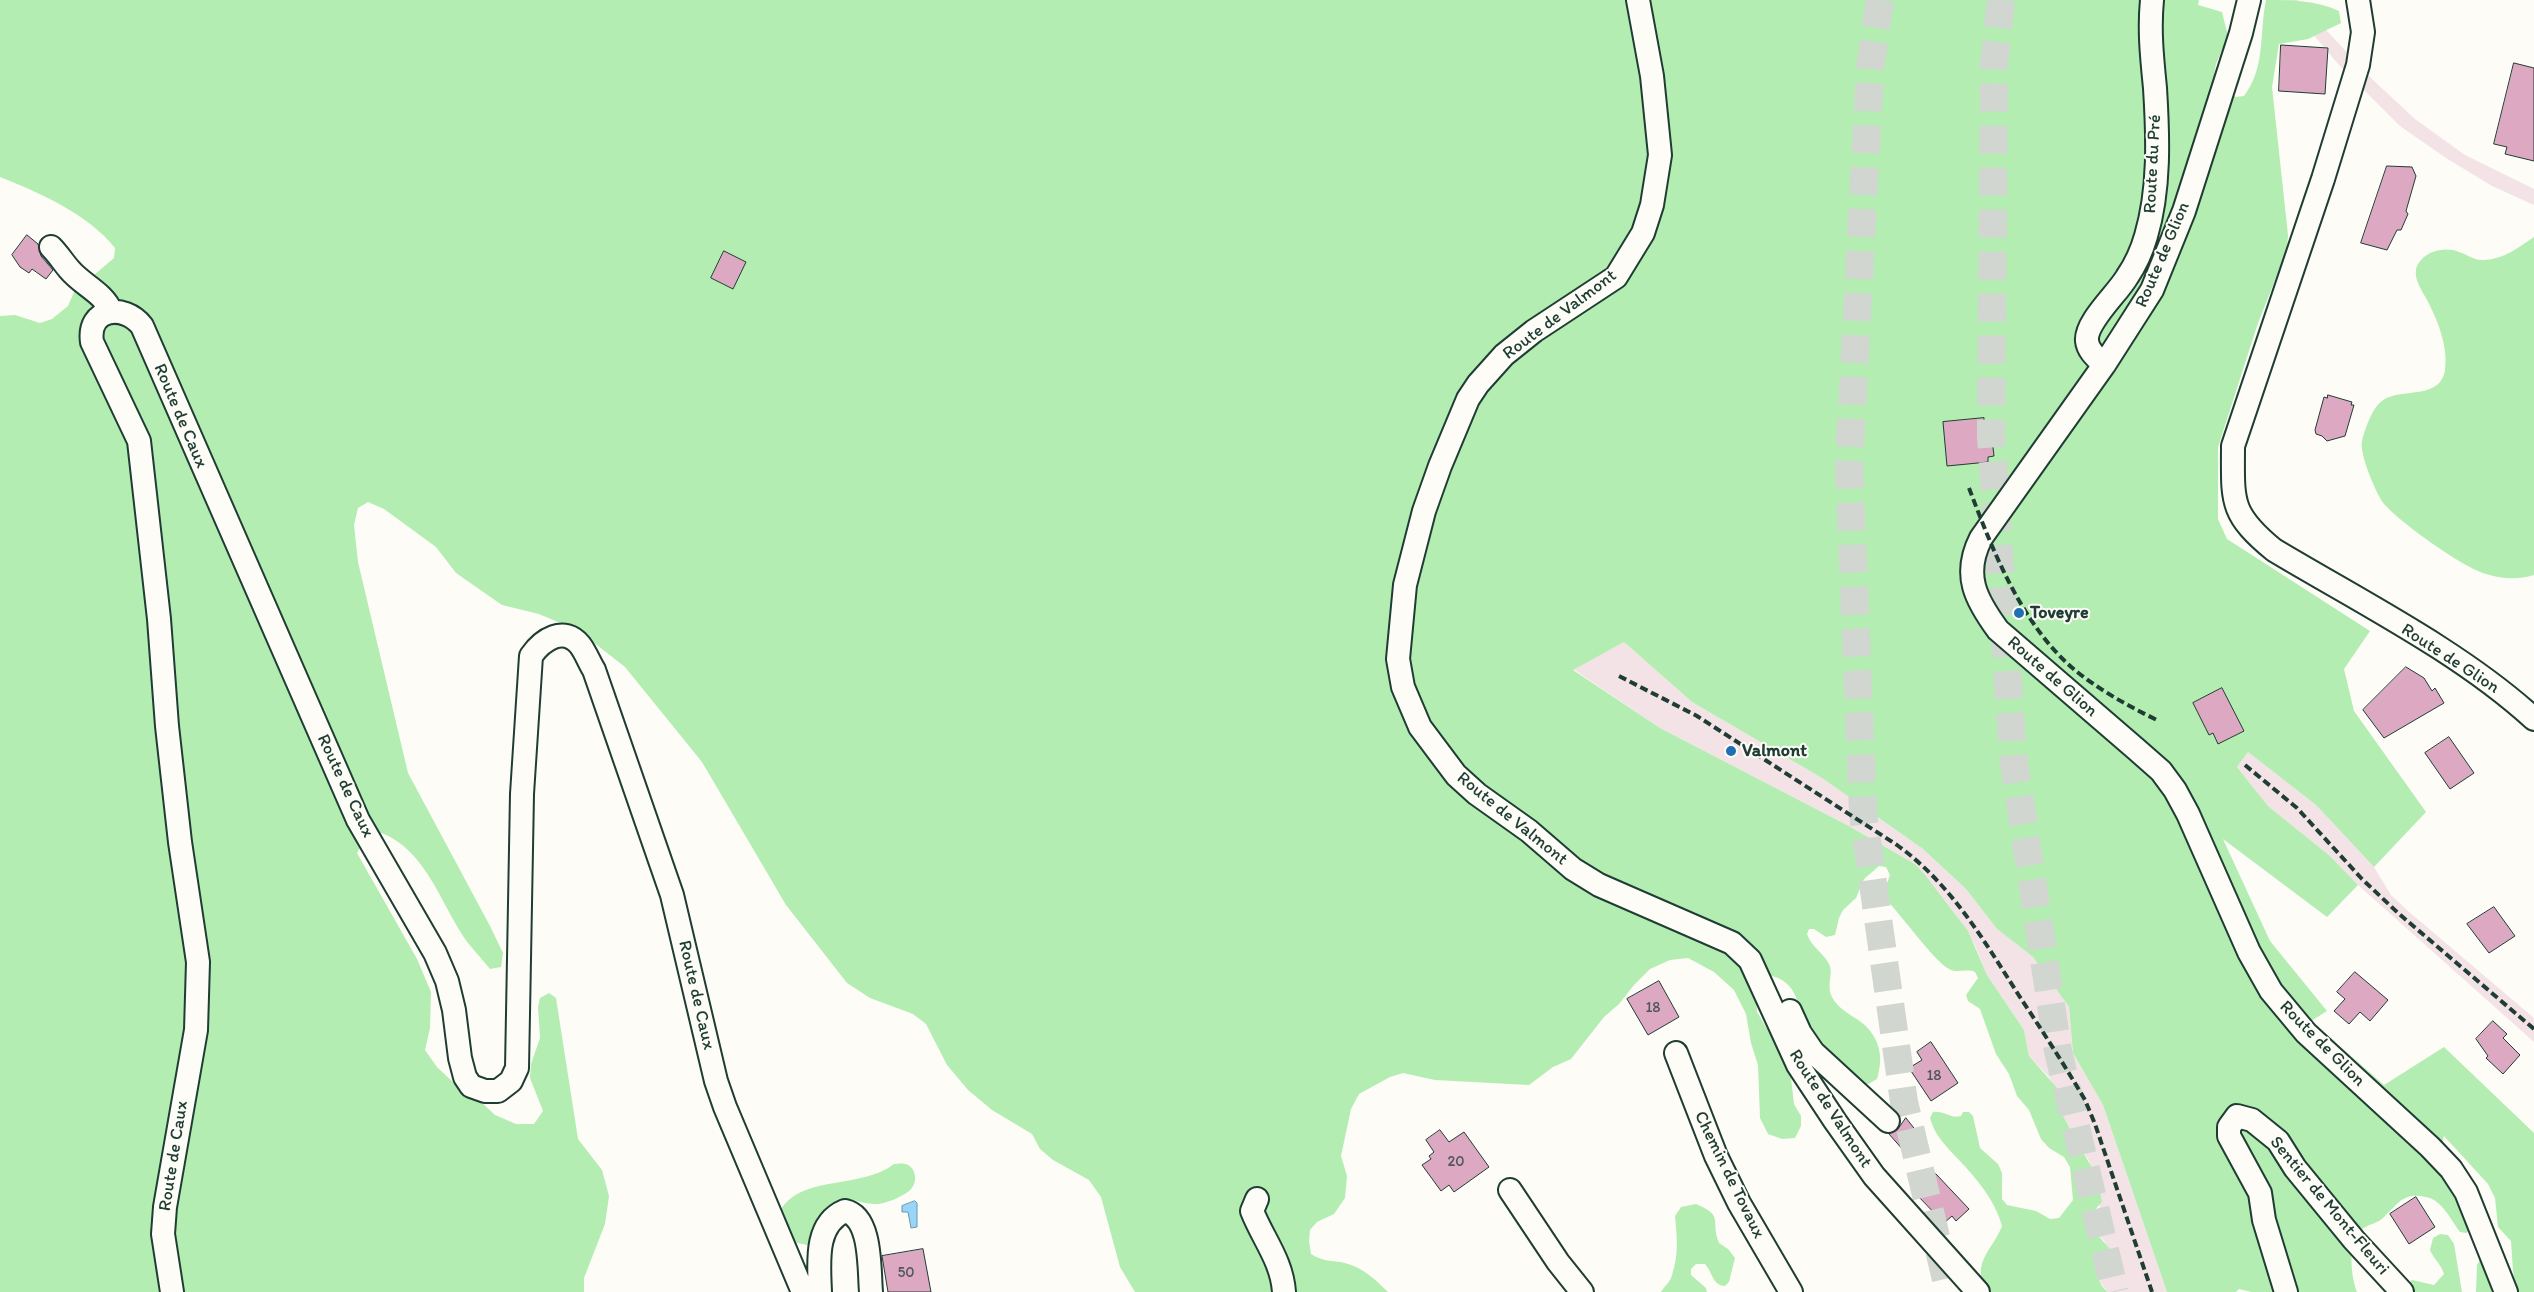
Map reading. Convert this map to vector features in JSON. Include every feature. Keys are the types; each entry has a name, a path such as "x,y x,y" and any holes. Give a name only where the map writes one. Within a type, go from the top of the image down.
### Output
{"street":[{"name":"Route de Valmont","path":"1638,0 1652,76 1660,155 1657,185 1643,233 1616,277 1534,331 1504,355 1478,384 1468,400 1440,466 1415,543 1405,585 1398,659 1402,688 1420,727 1456,775 1477,794 1529,831 1573,869 1599,885 1732,943 1750,960 1798,1065 1874,1176 1978,1292"},
{"name":"Route du Pré","path":"2104,365 2089,348 2087,341 2089,330 2134,267 2143,245 2152,211 2156,171 2156,117 2150,36 2152,0"},
{"name":"Route de Glion","path":"2249,0 2238,42 2184,211 2152,290 2134,321 2104,365 1981,538 1975,550 1972,581 1976,595 1984,610 2005,637 2161,771 2175,790 2188,814 2249,952 2271,992 2306,1033 2430,1147 2451,1169 2466,1192 2506,1292"},
{"name":"Route de Glion","path":"2358,0 2363,32 2358,65 2346,107 2234,446 2233,484 2236,508 2250,530 2274,550 2443,652 2495,687 2534,719"},
{"path":"51,247 64,260 67,268 107,302 110,312"},
{"name":"Route de Caux","path":"172,1292 163,1234 165,1207 196,1030 198,962 179,832 167,726 159,619 139,441 92,342 91,335 93,324 97,318 110,312 128,314 136,318 142,326 358,820 434,953 444,974 454,1010 460,1058 465,1077 471,1086 485,1092 498,1091 511,1081 517,1068 522,794 531,656 546,639 556,635 568,637 579,644 594,670 672,895 716,1081 725,1107 803,1292"},
{"path":"1767,998 1773,997 1782,1001 1788,1007 1800,1033 1813,1052 1888,1121"},
{"name":"Chemin de Tovaux","path":"1676,1052 1716,1156 1739,1203 1791,1292"},
{"name":"Sentier de Mont-Fleuri","path":"2286,1292 2264,1220 2260,1193 2229,1136 2229,1127 2237,1116 2252,1120 2278,1141 2294,1168 2354,1240 2402,1292"},
{"path":"1510,1190 1558,1262 1582,1292"},
{"path":"1257,1199 1252,1211 1258,1226 1271,1247 1284,1279 1284,1292"},
{"path":"820,1292 819,1262 823,1234 832,1219 846,1211 858,1217 863,1226 868,1249 871,1292"}],"shaded area":[{"path":"2284,0 2298,0 2372,79 2415,119 2465,155 2534,189 2534,205 2492,186 2446,158 2400,126 2339,65"},
{"path":"1624,642 1692,702 1822,778 1923,849 1966,889 1997,929 2033,957 2069,1007 2073,1053 2103,1105 2167,1292 2108,1292 2100,1282 2102,1265 2110,1253 2105,1242 2087,1223 2090,1215 2100,1207 2089,1161 2062,1114 2061,1099 2049,1077 2029,1056 2024,1030 1987,975 1974,943 1956,915 1915,864 1847,825 1660,728 1573,669"},
{"path":"2248,752 2316,805 2374,867 2391,895 2534,1018 2534,1042 2358,885 2330,856 2268,806 2237,767"}],"green space":[{"path":"0,0 2199,0 2198,5 2222,12 2228,36 2216,64 2214,75 2219,85 2236,97 2244,96 2256,74 2261,50 2266,0 2312,3 2339,11 2341,23 2308,39 2279,44 2272,87 2288,235 2287,250 2258,323 2218,447 2218,519 2227,539 2370,631 2344,669 2354,711 2426,812 2374,867 2316,805 2248,752 2237,767 2268,806 2330,856 2358,885 2327,917 2223,839 2270,941 2327,1011 2311,1021 2384,1085 2444,1047 2534,1133 2534,1292 2517,1292 2513,1271 2511,1241 2498,1227 2495,1198 2488,1184 2444,1136 2438,1160 2471,1230 2466,1233 2460,1232 2446,1211 2437,1202 2426,1197 2412,1196 2402,1200 2382,1219 2363,1228 2357,1235 2352,1251 2352,1269 2357,1292 2251,1292 2239,1289 2236,1292 2167,1292 2103,1105 2073,1053 2069,1007 2033,957 1997,929 1966,889 1923,849 1822,778 1692,702 1624,642 1573,670 1660,728 1847,825 1915,864 1968,931 1987,975 2024,1030 2029,1056 2058,1089 2062,1114 2097,1177 2102,1202 2090,1215 2087,1223 2110,1249 2099,1275 2102,1286 2108,1292 1989,1292 1983,1282 1981,1274 1984,1258 2002,1226 1995,1207 1984,1190 1938,1135 1930,1118 1933,1112 1957,1117 1961,1116 1963,1112 1969,1112 1973,1116 1980,1148 1998,1164 2002,1173 2002,1199 2007,1205 2036,1211 2050,1219 2059,1218 2073,1200 2070,1167 2064,1157 2049,1148 2041,1139 2029,1110 2017,1096 2009,1074 1996,1054 1980,1009 1968,1001 1966,995 1978,978 1975,972 1949,969 1927,948 1889,903 1884,891 1890,875 1886,867 1879,866 1864,879 1856,898 1843,910 1835,935 1826,937 1814,929 1809,929 1807,934 1829,964 1831,971 1830,993 1832,997 1841,1008 1861,1022 1873,1034 1880,1055 1877,1079 1856,1091 1809,1030 1792,989 1778,978 1767,975 1756,987 1757,1012 1782,1054 1791,1078 1794,1104 1801,1116 1801,1126 1795,1138 1782,1139 1768,1134 1760,1118 1758,1065 1751,1043 1746,1014 1734,990 1714,972 1688,958 1670,960 1650,969 1634,985 1619,1004 1604,1017 1571,1059 1553,1067 1529,1085 1435,1080 1403,1073 1390,1077 1359,1094 1351,1109 1341,1156 1347,1176 1345,1198 1334,1214 1317,1222 1310,1230 1309,1241 1311,1254 1315,1257 1351,1265 1374,1279 1388,1292 1135,1292 1120,1267 1101,1197 1089,1180 1053,1160 1040,1149 1032,1134 992,1110 968,1090 947,1065 926,1024 913,1014 870,998 847,983 786,905 702,762 625,667 579,631 539,614 502,605 456,573 436,547 384,509 368,502 358,508 354,525 358,562 408,773 503,953 501,967 490,969 471,946 458,928 422,866 398,842 382,833 363,842 357,853 417,959 431,992 430,1028 425,1050 437,1067 457,1086 480,1101 495,1115 516,1124 534,1124 543,1111 530,1078 531,1064 540,1038 538,1007 540,998 549,993 556,998 578,1139 602,1170 609,1196 605,1224 584,1278 584,1292 0,1292 0,316 15,315 40,323 52,319 68,306 74,292 114,258 115,248 104,236 77,215 31,190 0,177"},
{"path":"2534,237 2534,575 2522,578 2504,578 2486,574 2462,563 2432,544 2392,512 2384,504 2373,483 2363,454 2362,441 2367,425 2378,404 2390,397 2428,390 2442,380 2446,362 2444,346 2434,315 2417,280 2416,269 2420,261 2429,254 2444,250 2454,250 2477,259 2498,258"},
{"path":"894,1164 909,1165 914,1171 915,1182 908,1192 880,1204 850,1200 840,1201 826,1213 807,1245 793,1242 780,1211 790,1199 816,1187 880,1172"},
{"path":"1696,1204 1711,1212 1714,1216 1719,1243 1728,1249 1735,1258 1729,1282 1725,1286 1721,1285 1713,1278 1705,1264 1696,1264 1691,1269 1691,1275 1706,1288 1707,1292 1661,1292 1669,1282 1676,1260 1675,1216 1681,1207"},
{"path":"2440,1234 2448,1235 2454,1244 2462,1292 2407,1292 2407,1284 2412,1280 2434,1285 2444,1274 2430,1250 2433,1238"},
{"path":"2480,1260 2483,1261 2499,1292 2476,1292 2477,1265"}],"water":[{"path":"915,1201 917,1203 917,1227 911,1228 908,1212 902,1212 902,1206"}],"building":[{"path":"2281,45 2328,48 2325,94 2279,91"},
{"path":"2514,63 2534,68 2534,161 2505,154 2507,147 2494,144"},
{"path":"2387,166 2412,167 2416,176 2406,211 2408,214 2401,230 2397,230 2387,250 2361,243"},
{"path":"27,235 38,244 41,256 53,270 46,279 32,269 29,273 20,267 12,255"},
{"path":"724,251 746,262 733,289 711,278"},
{"path":"2328,395 2352,402 2351,405 2354,405 2345,436 2327,441 2322,436 2316,434 2315,430 2324,397 2327,398"},
{"path":"1984,418 1984,424 1990,423 1994,456 1988,457 1988,462 1947,466 1943,422"},
{"path":"2406,667 2424,678 2432,691 2435,688 2444,703 2384,738 2363,710"},
{"path":"2222,688 2244,731 2218,744 2213,733 2209,735 2193,703"},
{"path":"2449,737 2474,773 2450,789 2425,753"},
{"path":"2494,907 2515,936 2489,953 2467,924"},
{"path":"2355,972 2388,1000 2370,1021 2360,1012 2349,1024 2334,1011 2345,999 2337,992"},
{"path":"1659,981 1679,1017 1648,1035 1627,999"},
{"path":"2493,1021 2507,1034 2503,1038 2520,1055 2503,1074 2486,1058 2488,1056 2476,1039"},
{"path":"1931,1042 1958,1083 1931,1101 1909,1068 1922,1060 1917,1052"},
{"path":"1906,1118 1921,1137 1904,1151 1889,1134 1897,1130"},
{"path":"1440,1130 1449,1142 1464,1132 1489,1167 1454,1192 1449,1185 1441,1191 1422,1165 1431,1159 1429,1156 1434,1152 1426,1140"},
{"path":"1936,1174 1969,1209 1956,1221 1952,1216 1944,1223 1915,1193"},
{"path":"2416,1197 2435,1227 2409,1244 2390,1214"},
{"path":"923,1249 931,1292 888,1292 882,1256"}],"tunnel":[{"path":"1880,0 1870,69 1849,465 1863,813 1904,1102 1949,1292"},
{"path":"2001,0 1994,65 1991,436 2013,756 2058,1051 2115,1292"}],"railway":[{"path":"1969,488 2000,565 2027,614 2043,636 2061,657 2081,675 2099,688 2157,720"},
{"path":"1619,676 1697,716 1897,845 1916,860 1950,895 1979,933 2085,1100 2095,1124 2152,1292"},
{"path":"2245,765 2297,808 2362,879 2398,913 2534,1029"}],"place":[{"name":"Toveyre","path":"2019,613"},
{"name":"Valmont","path":"1731,751"}]}
